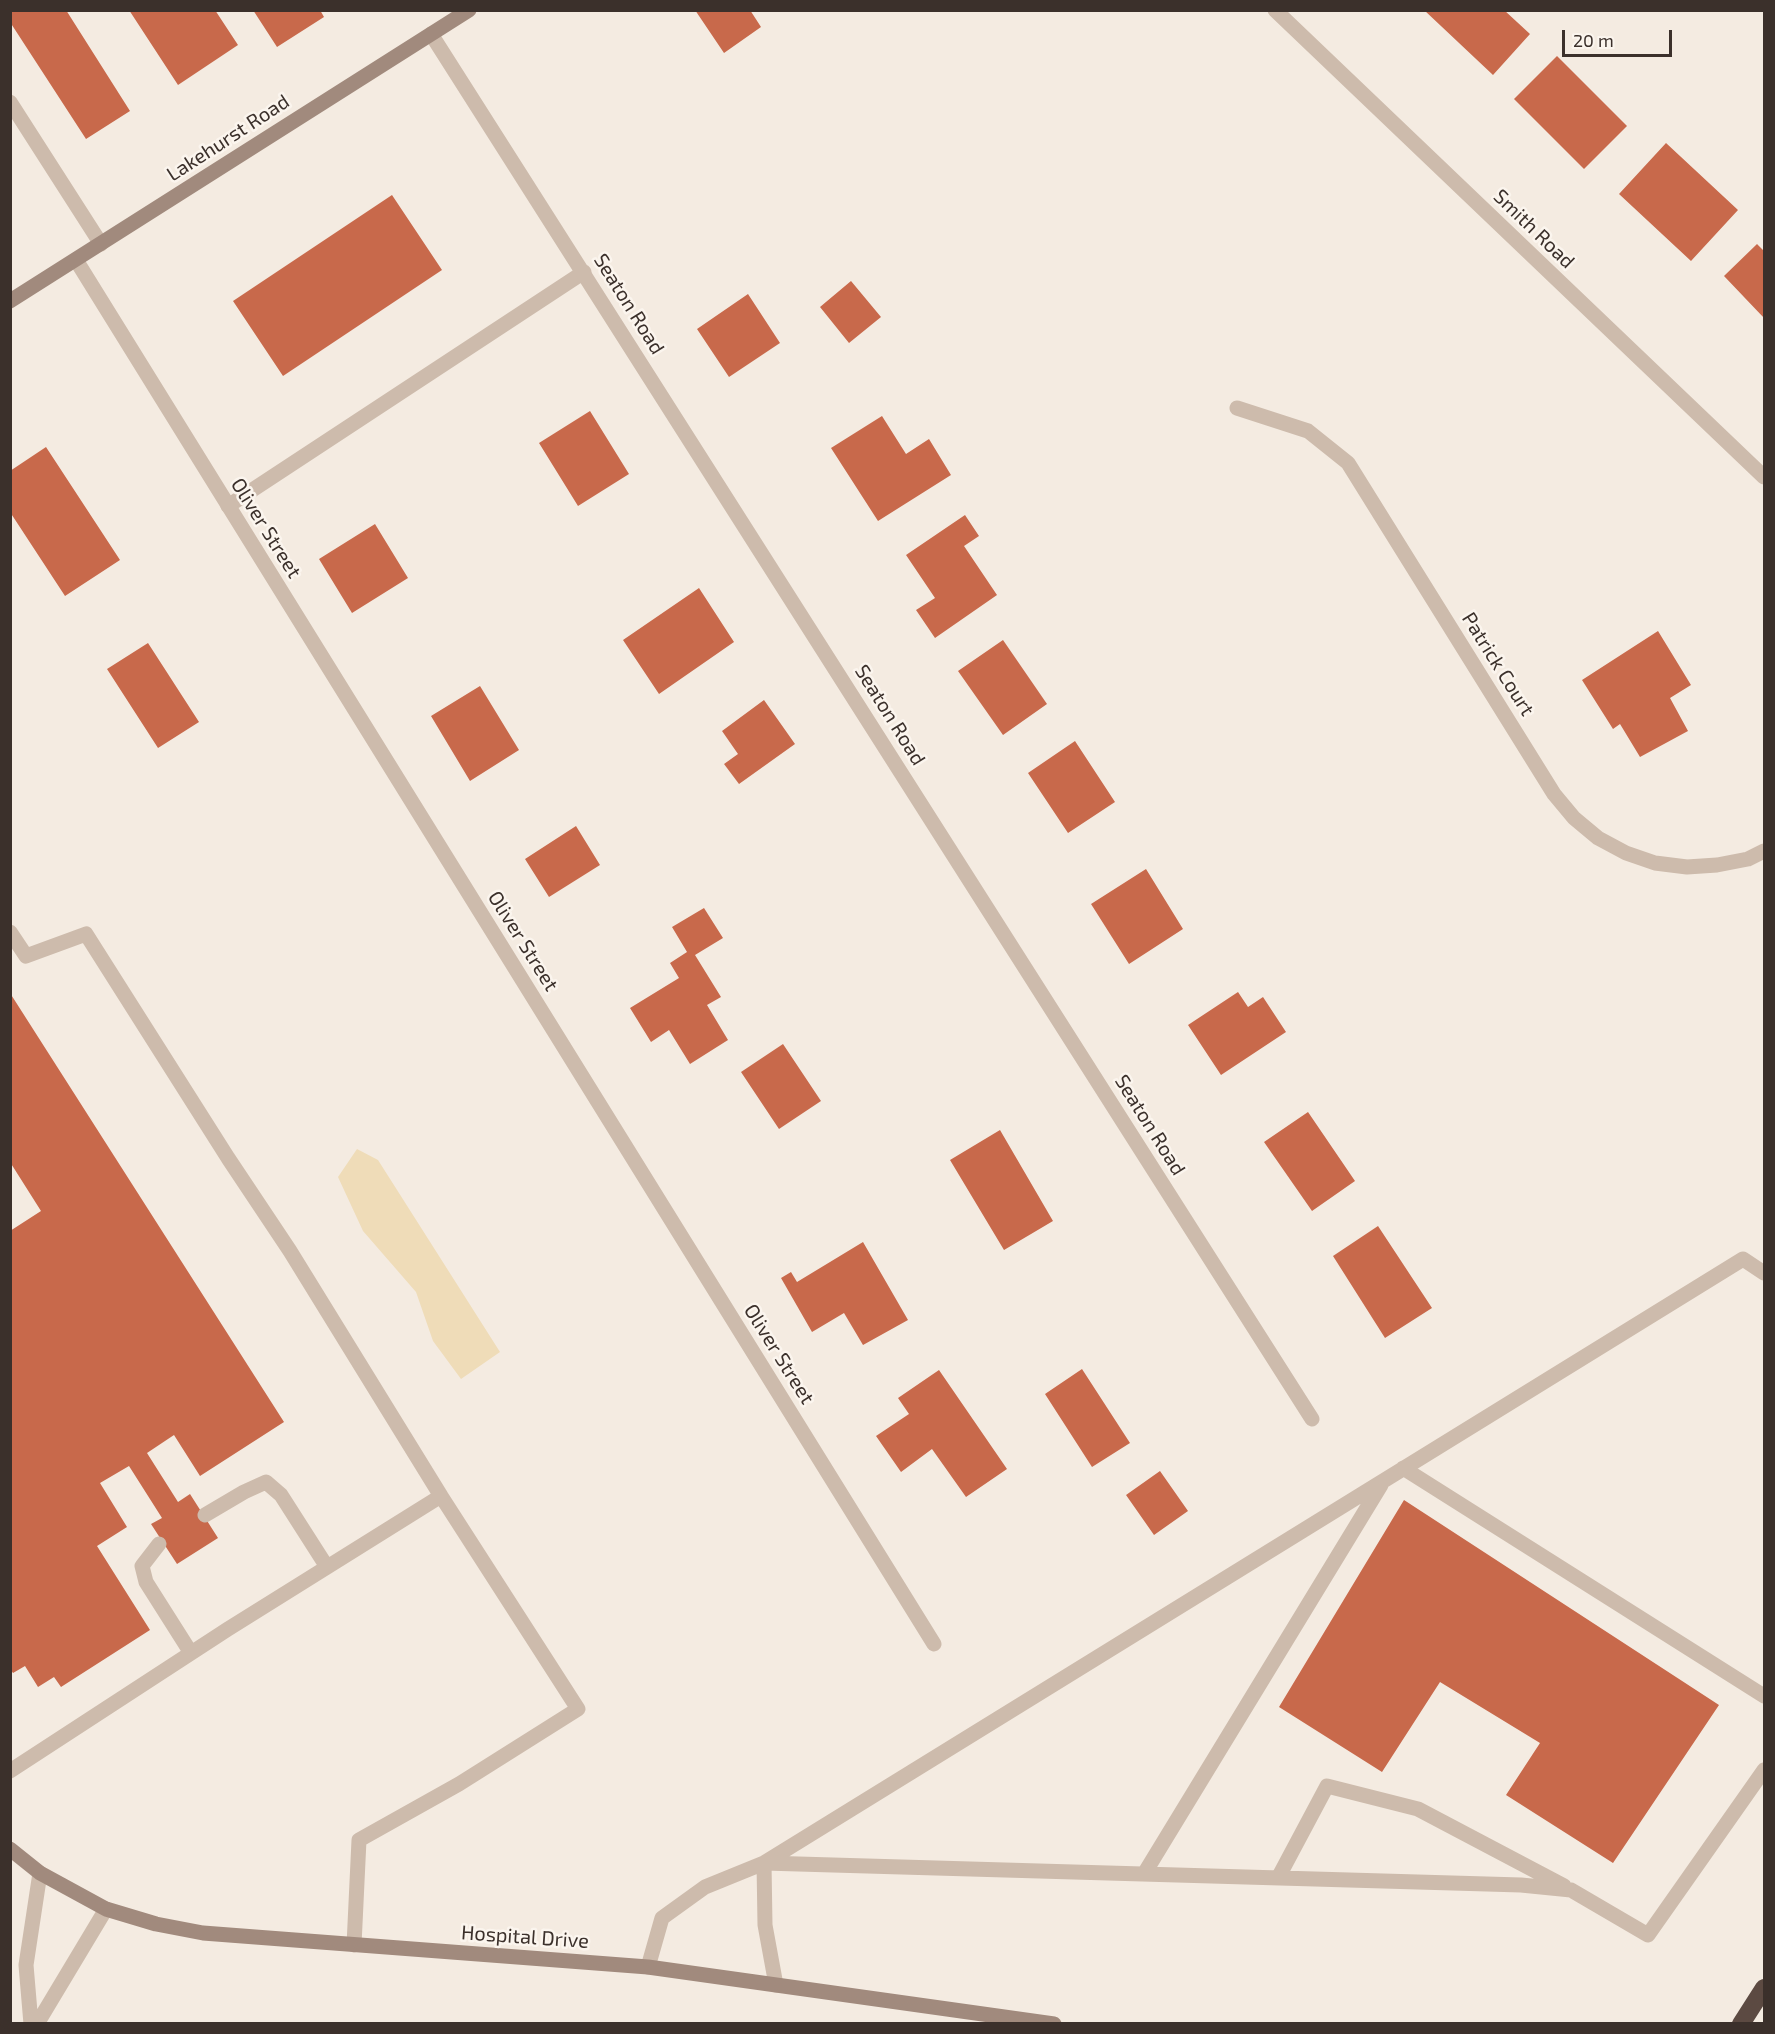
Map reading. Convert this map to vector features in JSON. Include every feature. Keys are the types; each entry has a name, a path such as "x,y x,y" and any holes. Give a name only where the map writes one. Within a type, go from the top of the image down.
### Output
{"highway":[{"path":"1741,2024 1764,1988"}],"street":[{"name":"Lakehurst Road","path":"10,301 469,10"},
{"name":"Smith Road","path":"1275,10 1764,477"},
{"name":"Seaton Road","path":"431,34 1312,1419"},
{"path":"10,102 101,244"},
{"name":"Oliver Street","path":"76,260 934,1644"},
{"path":"228,506 584,273"},
{"name":"Patrick Court","path":"1236,408 1308,431 1348,463 1554,794 1574,818 1607,843 1626,853 1655,863 1687,867 1717,865 1748,859 1764,851"},
{"path":"10,932 26,956 86,934 228,1158 290,1251 441,1496 578,1709 459,1784 359,1840 354,1945"},
{"path":"648,1967 662,1918 705,1887 764,1863 1743,1259 1764,1273"},
{"path":"1403,1468 1764,1696"},
{"path":"1144,1874 1383,1481"},
{"path":"205,1515 266,1482 281,1495 327,1567"},
{"path":"10,1771 191,1653 441,1496"},
{"path":"159,1544 142,1566 146,1582 191,1653"},
{"path":"1278,1878 1327,1786 1418,1809 1570,1890 1648,1935 1764,1770"},
{"name":"Hospital Drive","path":"10,1849 40,1873 106,1909 156,1924 203,1933 648,1967 1054,2024"},
{"path":"764,1863 1521,1884 1570,1890"},
{"path":"764,1863 765,1925 776,1985"},
{"path":"32,2024 26,1965 40,1873"},
{"path":"38,2024 106,1909"}],"sand":[{"path":"357,1149 378,1160 500,1352 461,1379 433,1341 416,1292 363,1231 338,1177"}],"building":[{"path":"13,10 66,10 130,111 86,139 10,22 10,12"},
{"path":"129,10 215,10 238,45 178,85"},
{"path":"253,10 320,10 324,17 277,47"},
{"path":"695,10 750,10 761,27 724,53"},
{"path":"1424,10 1504,10 1530,34 1493,75"},
{"path":"1557,56 1627,126 1584,169 1514,99"},
{"path":"1666,143 1738,210 1691,261 1619,194"},
{"path":"392,195 442,270 283,376 233,301"},
{"path":"1757,244 1764,251 1764,318 1724,276"},
{"path":"851,281 881,317 849,343 820,307"},
{"path":"748,294 780,343 729,377 697,329"},
{"path":"590,411 629,474 578,506 539,443"},
{"path":"882,416 906,454 929,439 951,475 878,521 831,448"},
{"path":"46,447 120,560 65,596 10,512 10,471"},
{"path":"965,515 979,536 964,546 997,595 935,638 916,610 935,598 906,555"},
{"path":"375,524 408,578 352,613 319,559"},
{"path":"699,588 734,642 659,694 623,640"},
{"path":"1658,631 1691,685 1670,698 1688,731 1640,757 1620,724 1613,729 1582,680"},
{"path":"1003,640 1047,704 1003,735 958,671"},
{"path":"148,643 199,722 158,748 107,669"},
{"path":"480,686 519,750 470,781 431,716"},
{"path":"764,700 795,744 739,784 724,764 738,754 722,731"},
{"path":"1075,741 1115,802 1068,833 1028,773"},
{"path":"576,826 600,865 549,897 525,859"},
{"path":"1146,869 1183,929 1129,964 1091,904"},
{"path":"704,908 723,938 695,955 721,997 707,1005 728,1040 690,1064 669,1030 651,1042 630,1008 679,978 670,963 687,952 672,927"},
{"path":"1238,992 1248,1007 1263,997 1286,1032 1221,1075 1188,1025"},
{"path":"10,993 284,1422 200,1476 174,1435 147,1453 178,1502 190,1494 218,1538 177,1564 151,1524 162,1518 129,1466 100,1483 127,1527 97,1546 150,1630 61,1687 54,1677 38,1687 25,1666 13,1673 10,1669 10,1231 41,1211 10,1162"},
{"path":"783,1044 821,1101 779,1129 741,1072"},
{"path":"1308,1112 1355,1181 1312,1211 1264,1142"},
{"path":"1000,1130 1053,1221 1004,1250 950,1160"},
{"path":"1378,1226 1432,1308 1385,1338 1333,1256"},
{"path":"863,1242 908,1320 863,1345 844,1313 812,1332 781,1278 791,1272 797,1282"},
{"path":"1082,1369 1130,1443 1092,1467 1045,1394"},
{"path":"939,1370 1007,1469 966,1497 932,1449 901,1472 876,1436 909,1414 898,1398"},
{"path":"1160,1471 1188,1511 1154,1535 1126,1495"},
{"path":"1404,1500 1719,1705 1613,1863 1506,1795 1540,1743 1440,1682 1382,1772 1279,1707"}]}
